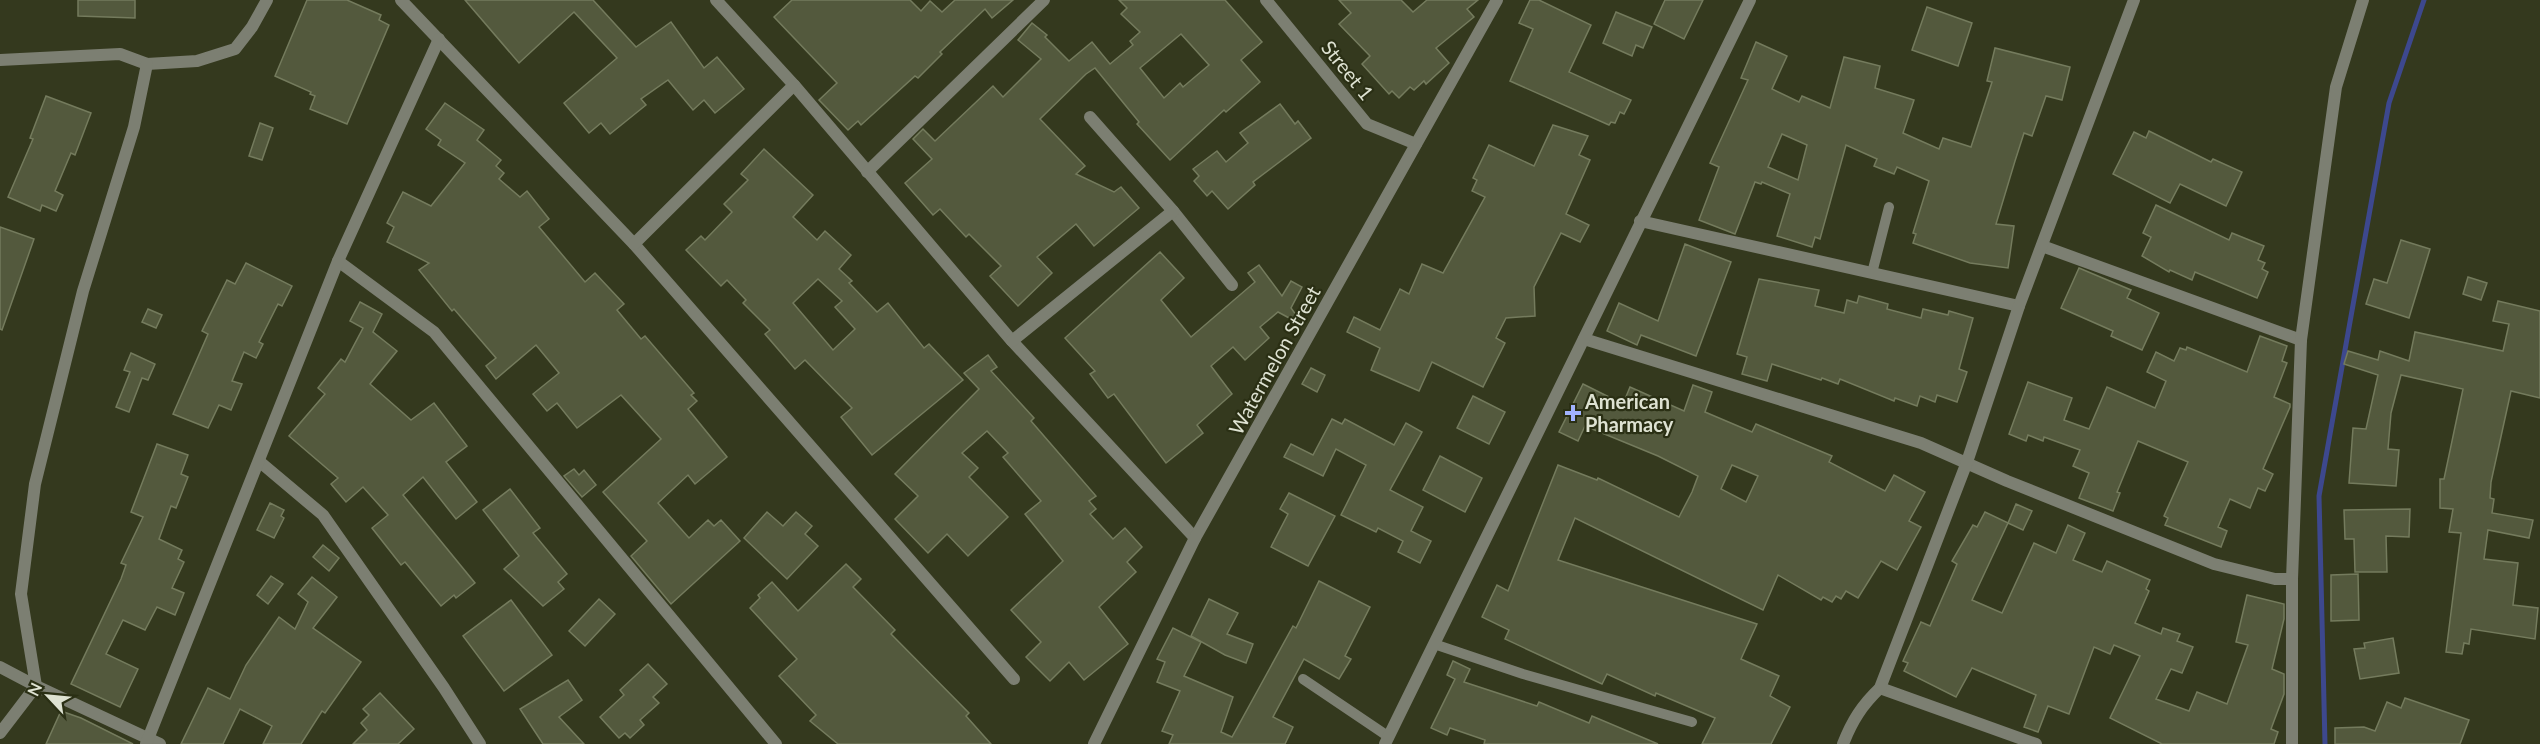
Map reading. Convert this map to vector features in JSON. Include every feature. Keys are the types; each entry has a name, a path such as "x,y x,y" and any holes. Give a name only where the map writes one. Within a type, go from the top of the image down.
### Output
{"street":[{"path":"0,60 120,54 147,64 197,61 235,50 252,27 267,0"},
{"path":"401,0 634,244 1014,679"},
{"path":"716,0 794,85 1012,341 1195,538"},
{"path":"867,172 1044,0"},
{"name":"Street 1","path":"1266,0 1367,124 1416,144"},
{"name":"Watermelon Street","path":"1094,744 1195,538 1497,0"},
{"path":"1843,744 1851,724 1864,703 1880,688 1967,462 2019,306 2134,0"},
{"path":"2292,744 2292,579 2301,340 2336,87 2363,0"},
{"path":"1387,740 1746,2"},
{"path":"147,741 260,462 338,261 439,39"},
{"path":"0,733 36,686 21,594 35,484 83,291 134,128 147,64"},
{"path":"634,244 794,85"},
{"path":"1090,117 1173,211 1232,285"},
{"path":"1012,341 1173,211"},
{"path":"1640,221 2019,306"},
{"path":"2042,246 2301,340"},
{"path":"338,261 434,332 776,744"},
{"path":"1584,339 1921,443 2007,481 2214,564 2275,579 2292,579"},
{"path":"260,462 322,515 444,688 480,744"},
{"path":"0,667 147,741 160,744"},
{"path":"1880,688 2036,744"}],"lane":[{"path":"1872,273 1889,207"},
{"path":"1434,644 1522,674 1692,722"},
{"path":"1303,679 1387,740"}],"building":[{"path":"78,0 135,0 135,18 78,16"},
{"path":"307,0 347,0 381,15 379,20 389,25 347,124 310,109 315,96 310,94 311,92 275,76"},
{"path":"465,0 593,0 636,47 671,22 704,68 717,57 744,89 715,113 704,100 693,110 668,80 641,99 646,105 610,134 601,123 589,133 564,103 617,58 574,12 519,63"},
{"path":"792,0 910,0 921,11 930,1 942,12 955,0 1013,0 992,18 985,9 940,52 942,54 918,78 915,76 861,125 858,121 848,130 819,100 837,83 774,17"},
{"path":"1119,0 1225,0 1262,42 1241,60 1260,82 1226,112 1224,110 1170,160 1137,124 1139,122 1095,68 1086,74 1040,119 1085,166 1076,174 1114,192 1121,187 1139,208 1094,246 1076,224 1037,257 1052,273 1018,306 990,276 1001,266 969,234 966,237 940,209 933,215 905,183 932,159 913,139 923,129 935,141 993,86 1003,97 1041,59 1018,40 1032,23 1047,35 1045,37 1069,61 1092,42 1110,64 1133,45 1130,41 1140,32 1121,14 1127,8","holes":["1181,34 1209,65 1183,87 1180,83 1164,98 1140,68"]},
{"path":"1339,0 1401,0 1413,12 1427,0 1478,0 1467,9 1474,17 1436,48 1449,63 1426,84 1424,81 1414,90 1410,87 1399,98 1392,91 1389,94 1362,64 1370,56 1339,24 1351,13"},
{"path":"1530,0 1539,0 1591,25 1569,72 1631,100 1624,114 1620,112 1615,123 1611,122 1609,125 1510,81 1533,29 1519,23"},
{"path":"1665,0 1703,0 1684,39 1654,24"},
{"path":"1927,7 1972,23 1958,66 1912,50"},
{"path":"1616,12 1652,27 1643,48 1636,45 1632,56 1603,43"},
{"path":"1756,42 1787,56 1772,89 1799,102 1802,96 1830,108 1844,57 1880,66 1875,88 1914,100 1903,133 1939,149 1943,138 1971,147 1992,82 1987,81 1995,48 2070,67 2062,100 2046,96 2032,136 2024,133 2015,161 1996,224 2014,226 2008,268 1970,263 1913,243 1916,234 1913,233 1929,181 1897,167 1894,174 1874,166 1877,159 1846,145 1820,239 1815,237 1812,247 1777,236 1790,194 1762,182 1761,184 1755,182 1735,234 1699,220 1719,167 1710,163 1748,80 1741,78","holes":["1782,134 1807,145 1798,180 1768,167"]},
{"path":"46,96 91,113 75,155 71,153 55,191 63,195 56,211 42,205 40,211 8,197 33,139 30,138"},
{"path":"445,103 484,130 477,140 501,160 496,166 504,173 499,179 520,197 527,191 549,219 539,227 585,282 595,273 624,304 617,310 641,339 645,336 694,393 691,395 697,401 688,409 727,457 695,484 688,475 658,503 689,538 708,520 714,526 721,520 740,541 671,604 631,556 647,541 603,492 661,439 621,395 577,428 557,403 547,411 533,394 559,373 536,345 496,379 486,366 496,358 454,309 452,311 419,270 429,263 387,242 394,227 387,223 403,192 431,206 465,163 438,145 441,140 426,129"},
{"path":"1280,104 1295,124 1298,121 1311,138 1253,182 1255,185 1228,209 1212,191 1207,196 1194,181 1199,176 1193,169 1217,151 1226,162 1248,143 1240,133"},
{"path":"260,123 273,128 262,160 249,156"},
{"path":"1553,125 1588,136 1579,155 1590,160 1566,214 1589,225 1580,242 1561,233 1534,287 1535,316 1506,318 1496,338 1505,343 1483,387 1432,362 1419,391 1371,370 1380,348 1347,332 1354,317 1380,330 1400,289 1409,294 1422,264 1443,273 1485,197 1472,191 1477,180 1473,178 1489,145 1534,166"},
{"path":"2149,131 2211,162 2213,159 2242,172 2226,206 2180,184 2170,203 2113,174 2134,132 2146,138"},
{"path":"764,149 813,195 793,217 817,240 825,231 851,255 839,269 852,281 849,283 877,312 888,303 924,348 929,344 963,380 872,455 841,417 852,408 805,360 795,369 765,334 770,330 743,303 746,300 727,280 721,286 686,250 701,236 705,240 732,212 724,204 748,180 741,174","holes":["818,279 842,301 835,307 855,329 833,350 793,303"]},
{"path":"2156,205 2229,240 2232,233 2264,246 2258,260 2265,263 2262,269 2268,272 2257,298 2195,272 2192,280 2170,270 2169,272 2142,256 2151,237 2143,233"},
{"path":"0,227 34,239 2,330 0,329"},
{"path":"2401,240 2430,249 2409,318 2366,304 2374,279 2387,283"},
{"path":"1685,244 1731,262 1696,356 1641,335 1637,345 1607,331 1619,303 1658,321"},
{"path":"1160,252 1184,278 1161,300 1191,337 1255,282 1248,273 1259,265 1282,296 1291,281 1302,287 1291,308 1304,326 1278,312 1260,327 1269,338 1245,360 1233,347 1211,366 1232,394 1197,425 1203,433 1166,463 1114,394 1108,398 1090,374 1095,371 1065,338"},
{"path":"246,263 292,286 282,306 278,304 259,342 263,344 256,358 244,352 232,381 242,384 231,410 219,405 208,428 173,414 208,334 202,331 227,280 235,284"},
{"path":"2079,268 2131,290 2127,298 2159,313 2142,350 2111,336 2113,331 2061,308"},
{"path":"2468,277 2487,283 2481,300 2463,294"},
{"path":"1759,279 1819,290 1815,306 1844,313 1847,300 1857,303 1859,296 1888,304 1887,309 1921,318 1923,309 1948,315 1949,311 1973,318 1959,369 1967,372 1957,402 1937,395 1935,402 1920,396 1917,406 1895,398 1894,401 1840,379 1838,384 1772,364 1767,381 1742,374 1747,357 1737,354"},
{"path":"2498,301 2540,311 2540,398 2511,391 2491,482 2490,498 2494,499 2492,513 2533,520 2529,538 2488,530 2484,559 2518,563 2513,605 2538,608 2535,639 2471,629 2469,644 2464,643 2462,654 2446,652 2461,533 2449,532 2453,509 2440,508 2440,479 2444,479 2463,389 2401,375 2391,413 2388,449 2399,450 2396,486 2349,483 2353,428 2366,429 2378,375 2344,364 2348,351 2378,360 2380,351 2409,361 2415,332 2503,351 2509,324 2493,321"},
{"path":"360,302 382,314 373,332 397,351 370,384 411,420 434,403 467,446 446,462 477,502 456,519 423,477 403,495 475,583 456,598 454,595 441,606 405,562 401,565 372,528 388,515 363,487 346,502 331,484 338,478 289,436 325,394 318,388 341,359 345,362 363,328 350,321"},
{"path":"148,309 162,315 156,328 142,322"},
{"path":"2260,336 2287,346 2282,361 2287,363 2274,397 2290,404 2290,407 2263,469 2273,474 2265,491 2258,488 2250,508 2230,499 2218,527 2227,531 2221,547 2165,525 2168,518 2164,516 2188,462 2138,441 2117,492 2120,493 2113,511 2079,498 2089,473 2073,466 2080,450 2044,437 2043,441 2028,435 2026,441 2009,434 2028,382 2072,398 2064,420 2089,429 2107,387 2155,408 2166,381 2147,372 2156,352 2174,361 2180,348 2186,350 2187,347 2247,372"},
{"path":"131,353 155,364 148,380 142,378 129,412 116,407 130,372 124,370"},
{"path":"988,355 997,367 991,371 1034,418 1031,421 1096,496 1089,501 1096,509 1090,514 1113,539 1125,528 1142,547 1127,562 1136,572 1099,607 1128,644 1084,680 1069,662 1050,681 1026,657 1041,642 1011,610 1063,561 1025,514 1041,501 1003,457 1008,453 987,431 962,453 978,468 969,477 1008,517 968,556 947,534 928,553 895,519 918,496 895,474 979,389 964,373"},
{"path":"1311,368 1325,375 1317,392 1302,384"},
{"path":"1583,384 1623,404 1630,387 1684,411 1693,385 1712,392 1705,412 1752,432 1756,424 1832,456 1829,462 1885,491 1894,475 1925,492 1909,521 1921,527 1897,570 1881,561 1858,598 1846,591 1841,599 1836,596 1832,602 1823,597 1821,600 1778,575 1763,610 1575,518 1558,560 1757,624 1741,659 1779,676 1770,696 1790,707 1771,744 1702,744 1715,718 1656,693 1655,696 1607,674 1602,684 1505,639 1509,630 1482,617 1497,585 1508,591 1558,465 1597,480 1598,478 1679,517 1692,492 1698,476 1658,456 1585,426 1578,441 1559,432","holes":["1732,465 1758,476 1746,502 1721,489"]},
{"path":"1473,396 1505,412 1489,444 1457,428"},
{"path":"1332,419 1342,424 1345,419 1394,445 1406,423 1422,432 1390,490 1423,507 1411,531 1431,541 1420,563 1398,552 1403,541 1378,528 1376,532 1341,515 1366,465 1336,449 1323,476 1284,457 1291,444 1313,455"},
{"path":"157,444 188,455 181,474 188,477 176,508 171,506 159,539 182,550 178,559 184,562 172,588 184,593 175,615 157,607 145,630 123,620 106,654 138,669 120,707 71,684 121,579 126,565 121,563 143,517 131,512"},
{"path":"1440,456 1482,478 1465,512 1423,490"},
{"path":"574,469 579,475 584,470 596,485 582,497 564,476"},
{"path":"510,489 540,528 533,533 567,574 558,582 564,589 543,606 504,569 519,556 483,510"},
{"path":"1289,493 1335,516 1308,566 1271,547 1288,514 1280,509"},
{"path":"270,503 284,510 281,516 284,518 274,538 257,530"},
{"path":"2016,504 2032,511 2023,530 2008,523"},
{"path":"2410,509 2409,537 2386,536 2387,572 2355,572 2354,539 2345,539 2344,510"},
{"path":"767,512 783,526 796,512 812,526 805,534 818,546 787,579 744,538"},
{"path":"1985,512 2008,523 1972,600 2002,613 2034,543 2056,553 2068,525 2085,533 2073,560 2102,572 2107,561 2150,580 2146,589 2149,591 2135,623 2161,634 2163,628 2180,634 2177,641 2193,647 2182,673 2171,669 2156,699 2189,711 2197,692 2227,704 2248,645 2236,642 2247,595 2284,604 2284,619 2272,669 2284,674 2284,694 2271,729 2278,732 2274,744 2162,744 2110,718 2140,656 2114,645 2110,654 2094,647 2069,714 2048,706 2038,732 2024,727 2036,695 1972,668 1956,697 1904,671 1908,663 1903,661 1921,622 1930,626 1957,564 1952,561 1973,525 1977,527"},
{"path":"323,545 339,558 329,571 313,557"},
{"path":"846,564 861,579 853,587 895,630 891,634 969,713 966,716 991,744 838,744 810,721 816,715 779,676 797,659 750,608 760,598 758,595 772,582 798,611"},
{"path":"2358,574 2359,620 2331,621 2331,575"},
{"path":"271,576 283,584 268,604 257,595"},
{"path":"312,577 337,597 313,628 361,662 325,713 322,711 301,744 263,744 272,726 240,709 223,744 181,744 208,688 230,699 246,665 279,617 295,629 308,602 298,594"},
{"path":"1319,581 1370,607 1345,656 1351,659 1339,679 1304,659 1273,717 1293,727 1285,744 1169,744 1173,735 1162,731 1180,691 1157,682 1165,662 1157,659 1173,628 1201,642 1184,676 1233,697 1221,732 1232,737 1293,626 1296,628"},
{"path":"599,599 615,614 585,646 569,631"},
{"path":"1209,599 1238,613 1227,634 1253,644 1246,663 1225,655 1191,636"},
{"path":"511,600 552,655 504,691 463,636"},
{"path":"2393,638 2399,673 2360,679 2354,649 2365,648 2364,643"},
{"path":"1453,661 1470,669 1464,682 1537,706 1539,702 1589,723 1592,716 1658,744 1484,744 1485,740 1450,728 1447,735 1431,728 1455,679 1447,675"},
{"path":"648,664 667,684 653,697 659,703 640,720 644,725 630,738 625,733 619,738 600,717 624,695 620,690"},
{"path":"568,680 582,700 559,717 584,744 543,744 520,709"},
{"path":"380,693 414,729 398,744 353,744 367,730 361,723 369,715 363,709"},
{"path":"2405,698 2469,720 2460,744 2335,744 2335,728 2364,727 2375,731 2387,702 2401,708"},
{"path":"61,711 81,718 133,744 46,744"}],"waterway":[{"path":"2325,744 2319,496 2389,103 2424,0"}],"place":[{"name":"American Pharmacy","path":"1573,413"}]}
